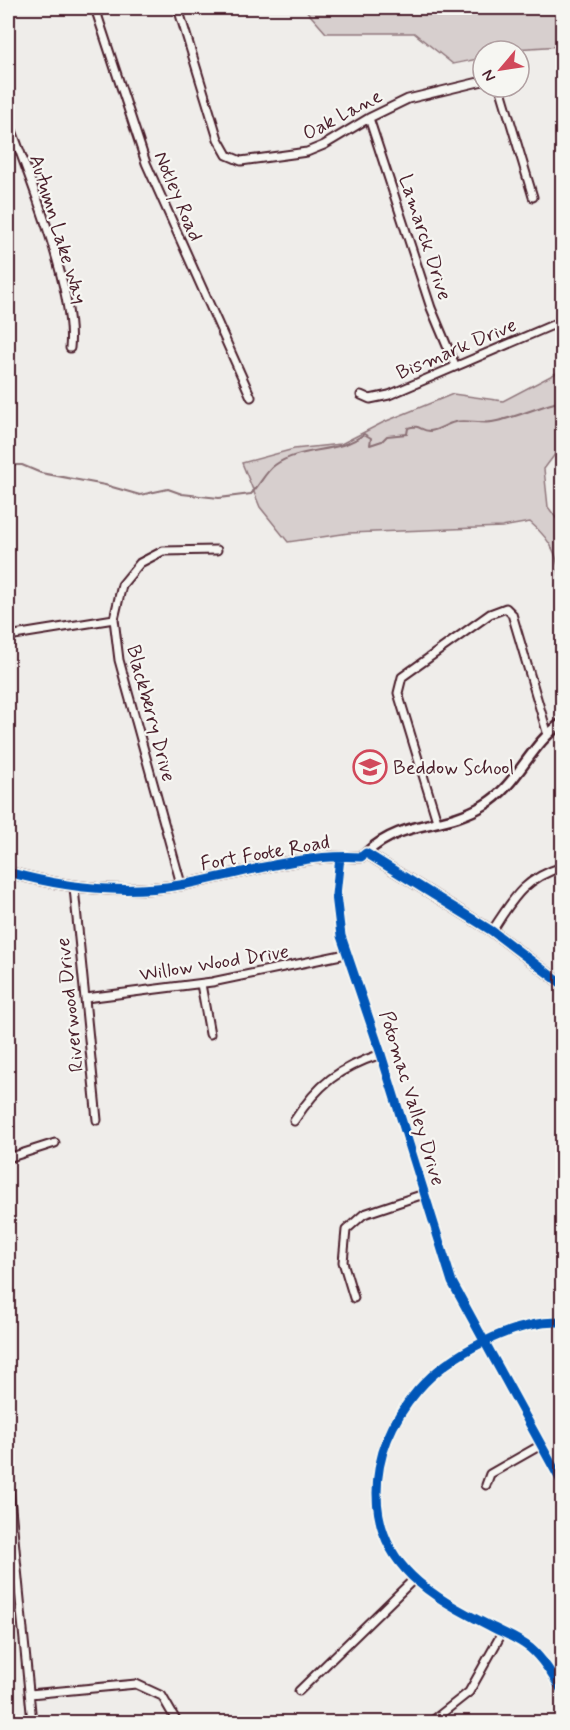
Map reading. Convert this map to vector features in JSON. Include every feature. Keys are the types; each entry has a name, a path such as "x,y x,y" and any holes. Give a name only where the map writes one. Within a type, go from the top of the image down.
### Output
{"street":[{"name":"Notley Road","path":"95,8 146,163 251,397"},
{"name":"Oak Lane","path":"178,8 218,139 231,159 251,161 307,152 324,145 369,118 424,93 471,83"},
{"path":"504,99 533,197"},
{"name":"Lamarck Drive","path":"369,118 431,308 455,365"},
{"name":"Autumn Lake Way","path":"8,122 41,212 58,272 72,329 70,348"},
{"name":"Bismark Drive","path":"361,395 370,399 379,398 562,321"},
{"name":"Blackberry Drive","path":"182,884 119,660 114,619 122,585 140,563 163,551 217,550"},
{"path":"436,821 398,693 399,681 502,608 509,609 547,732"},
{"path":"8,636 114,619"},
{"path":"562,723 547,732 519,772 494,798 468,813 392,833 366,853 492,931 562,984"},
{"name":"Fort Foote Road","path":"8,872 74,888 128,890 182,884 340,857 361,857 366,853"},
{"name":"Potomac Valley Drive","path":"340,857 336,908 346,954 381,1054 452,1281 562,1483"},
{"path":"492,931 522,887 549,871 562,867"},
{"name":"Riverwood Drive","path":"74,888 97,1120"},
{"name":"Willow Wood Drive","path":"86,998 201,984 346,954"},
{"path":"201,984 210,1034"},
{"path":"294,1121 312,1095 328,1080 355,1064 381,1054"},
{"path":"8,1158 55,1143"},
{"path":"354,1298 343,1262 346,1230 357,1218 370,1211 424,1194"},
{"path":"562,1322 525,1326 484,1343 451,1362 422,1385 393,1425 383,1450 377,1484 379,1514 388,1541 413,1580 446,1602 531,1648 562,1691"},
{"path":"486,1485 490,1474 541,1445"},
{"path":"8,1477 32,1722"},
{"path":"299,1690 413,1580"},
{"path":"431,1722 469,1692 502,1633"},
{"path":"30,1694 136,1684 162,1696 177,1722"}],"shaded area":[{"path":"304,8 562,8 562,46 531,48 531,39 471,39 471,60 453,64 414,33 326,33"},
{"path":"562,370 562,445 544,469 548,507 562,526 562,596 555,554 546,539 530,522 502,527 349,533 288,542 260,507 242,463 294,449 341,444 384,422 453,394 503,401"}],"waterway":[{"path":"8,465 22,465 41,473 105,485 140,495 168,489 182,494 219,498 251,494 272,468 285,459 344,445 364,434 371,438 370,445 382,441 387,436 407,434 408,428 412,427 430,431 459,421 492,422 562,401"}],"cycle path":[{"path":"8,872 72,886 115,890 158,888 293,861 361,857 366,853 492,931 562,984"},
{"path":"340,857 336,895 341,936 381,1054 452,1282 562,1483"},
{"path":"562,1322 544,1323 504,1333 465,1352 431,1377 409,1401 388,1437 380,1464 377,1493 379,1518 386,1540 397,1560 412,1576 448,1603 530,1648 543,1662 562,1691"}],"place":[{"name":"Beddow School","path":"370,767"}]}
